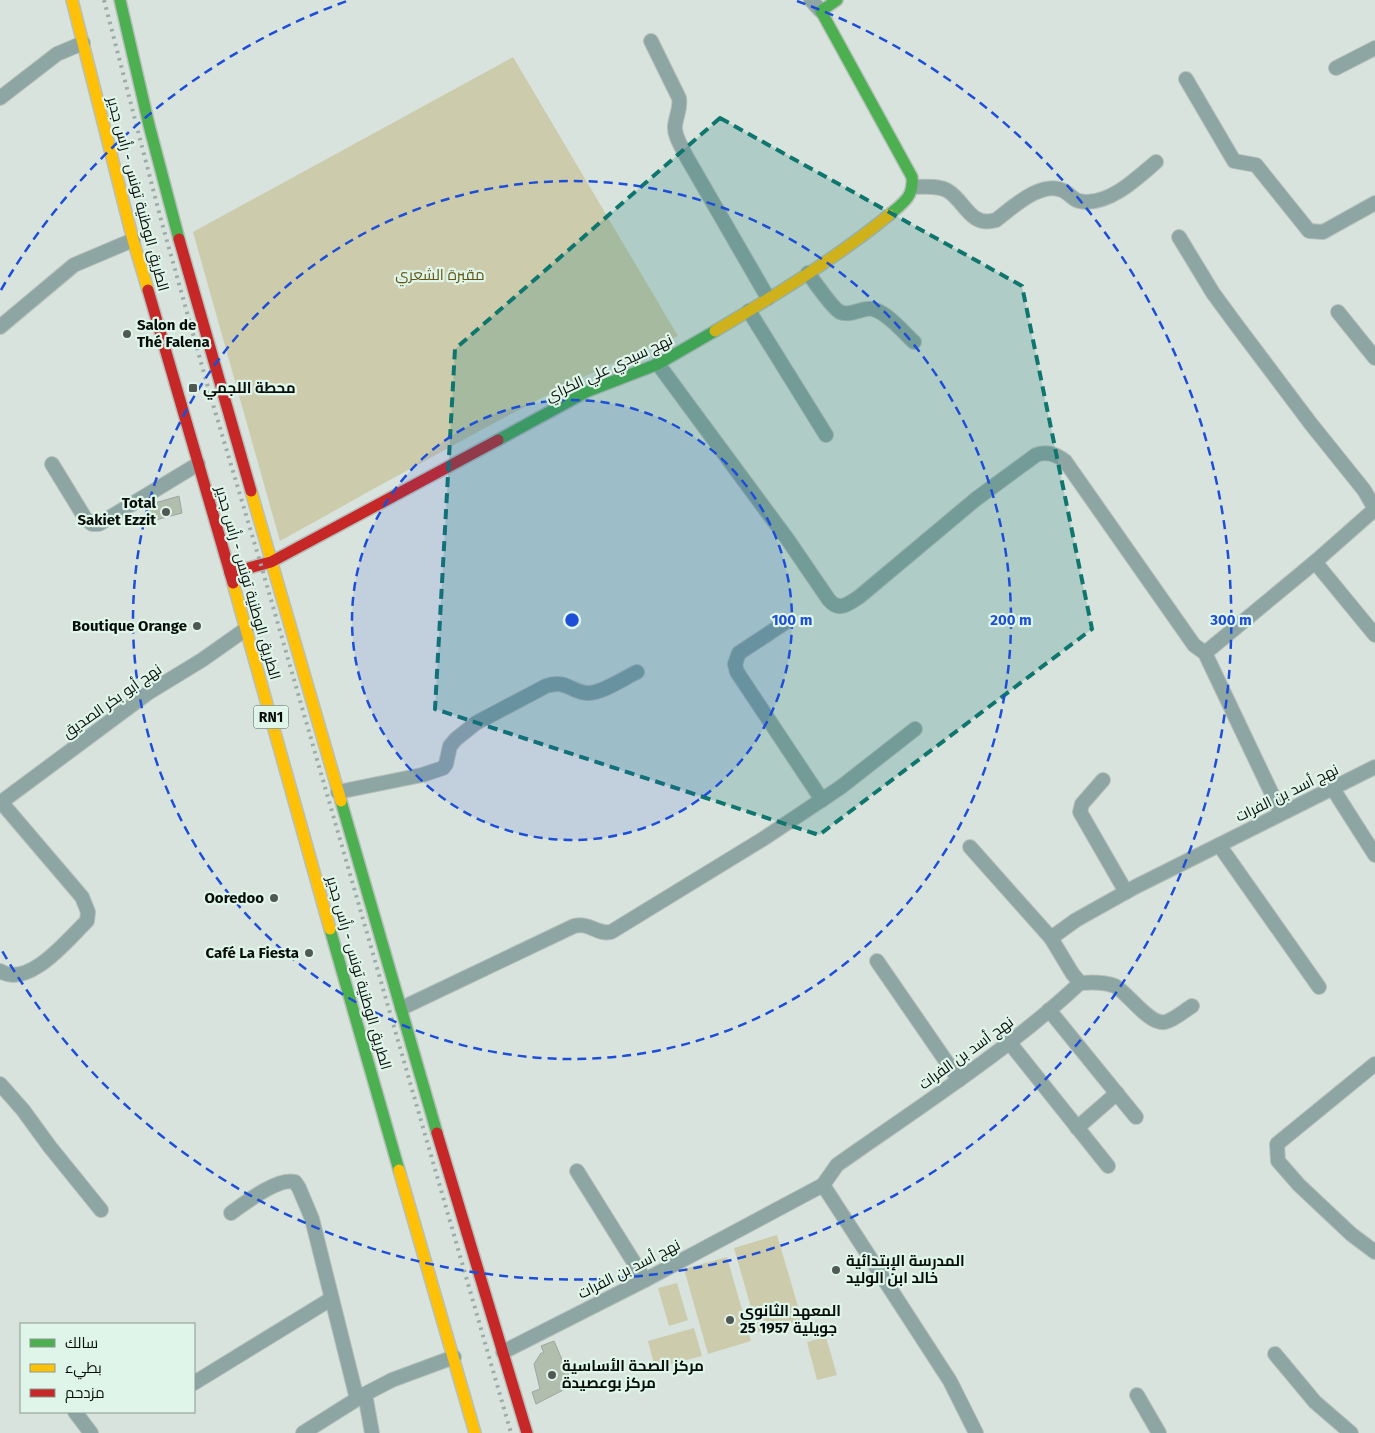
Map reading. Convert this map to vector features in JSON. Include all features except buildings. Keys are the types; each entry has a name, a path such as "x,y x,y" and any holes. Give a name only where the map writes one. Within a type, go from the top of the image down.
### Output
{"street":[{"name":"الطريق الوطنية تونس - رأس جدير","path":"72,0 133,240 475,1433"},
{"path":"120,0 148,125 178,238 422,1081 527,1433"},
{"path":"811,0 821,11 912,177 913,187 943,188 951,192 972,216 980,220 992,222 1027,197 1047,188 1064,191 1079,201 1088,202 1101,199 1113,194 1156,162"},
{"path":"821,11 837,0"},
{"path":"651,41 679,98 680,104 675,128 681,146 768,298"},
{"path":"0,98 57,54 83,43"},
{"path":"1336,68 1375,48"},
{"path":"1186,79 1234,162 1256,165 1309,231 1324,232 1375,203"},
{"name":"نهج سيدي علي الكراي","path":"230,573 271,562 408,490 588,391 658,364 749,311 860,238 902,204 910,195 913,187"},
{"path":"1178,237 1229,316 1364,490 1375,509 1315,562 1205,653"},
{"path":"0,327 74,265 133,240"},
{"path":"808,273 838,311 846,314 867,309 876,310 884,314 914,342"},
{"path":"749,311 826,435"},
{"path":"1338,312 1375,358"},
{"path":"658,364 788,540 833,605 841,607 859,598 913,552 1036,455 1054,454 1065,461 1194,645 1205,653 1281,813"},
{"path":"52,464 86,518 92,524 99,524 198,464"},
{"path":"1315,562 1375,635"},
{"path":"786,622 739,654 735,664 736,672 822,800"},
{"name":"نهج أبو بكر الصديق","path":"0,802 141,698 202,660 246,629"},
{"path":"338,792 422,775 443,768 446,764 450,746 476,723 546,686 566,685 586,693 596,692 637,672"},
{"path":"402,1008 574,926 584,924 603,933 611,932 763,840 841,787 915,729"},
{"name":"نهج أسد بن الفرات","path":"1051,938 1076,920 1126,892 1375,767"},
{"path":"1103,780 1082,804 1080,812 1126,892"},
{"path":"1332,789 1375,855"},
{"path":"0,802 82,897 88,912 87,921 39,966 19,975 6,975 0,971"},
{"path":"1219,845 1319,987"},
{"path":"970,847 1051,938 1080,983 1091,982 1113,985 1151,1017 1161,1023 1168,1022 1192,1006"},
{"path":"877,961 959,1080"},
{"name":"نهج أسد بن الفرات","path":"503,1352 645,1280 823,1185 836,1165 959,1080 1049,1010 1080,983"},
{"path":"1049,1010 1136,1117"},
{"path":"1009,1042 1108,1166"},
{"path":"1375,1064 1277,1144 1278,1161 1299,1185 1351,1234 1375,1252"},
{"path":"0,1084 24,1110 50,1147 101,1210"},
{"path":"1077,1128 1117,1093"},
{"path":"576,1171 645,1280"},
{"path":"231,1212 284,1181 295,1182 300,1188 312,1219 331,1299 372,1433"},
{"path":"823,1185 950,1381 976,1433"},
{"path":"195,1382 331,1299"},
{"path":"1275,1354 1315,1402 1350,1433"},
{"path":"303,1433 361,1396 392,1380 454,1357"},
{"path":"1137,1394 1159,1433"},
{"path":"76,1413 91,1433"}],"highlighted area":[{"path":"720,118 1022,286 1092,629 819,835 435,709 455,349"}],"green space":[{"name":"مقبرة الشعري","path":"513,57 678,336 615,362 533,403 280,541 193,232"},
{"path":"777,1235 802,1320 758,1332 734,1248"},
{"path":"727,1257 751,1341 708,1354 684,1269"},
{"path":"677,1283 688,1320 669,1326 658,1288"},
{"path":"694,1328 702,1356 655,1368 648,1341"},
{"path":"826,1337 837,1375 817,1380 807,1342"}],"railway":[{"path":"104,0 160,216 209,391 261,565 511,1433"}],"traffic: fast":[{"path":"120,0 149,125 179,239"},
{"path":"837,0 821,11 912,177 909,195 889,215"},
{"path":"498,440 588,391 658,364 715,331"},
{"path":"341,801 437,1133"},
{"path":"330,929 399,1170"}],"traffic: slow":[{"path":"72,0 133,240 148,290"},
{"path":"715,331 826,262 889,215"},
{"path":"251,491 341,801"},
{"path":"233,583 330,929"},
{"path":"399,1170 475,1433"}],"traffic: jam":[{"path":"179,239 251,491"},
{"path":"148,290 233,583"},
{"path":"230,573 271,562 498,440"},
{"path":"437,1133 527,1433"}],"place":[{"name":"Salon de Thé Falena","path":"127,334"},
{"name":"محطة اللجمي","path":"193,388"},
{"name":"Total Sakiet Ezzit","path":"166,512"},
{"name":"Boutique Orange","path":"197,626"},
{"name":"Ooredoo","path":"274,898"},
{"name":"Café La Fiesta","path":"309,953"},
{"name":"المدرسة الإبتدائية خالد ابن الوليد","path":"836,1270"},
{"name":"المعهد الثانوي 25 جويلية 1957","path":"730,1320"},
{"name":"مركز الصحة الأساسية مركز بوعصيدة","path":"552,1375"}]}
